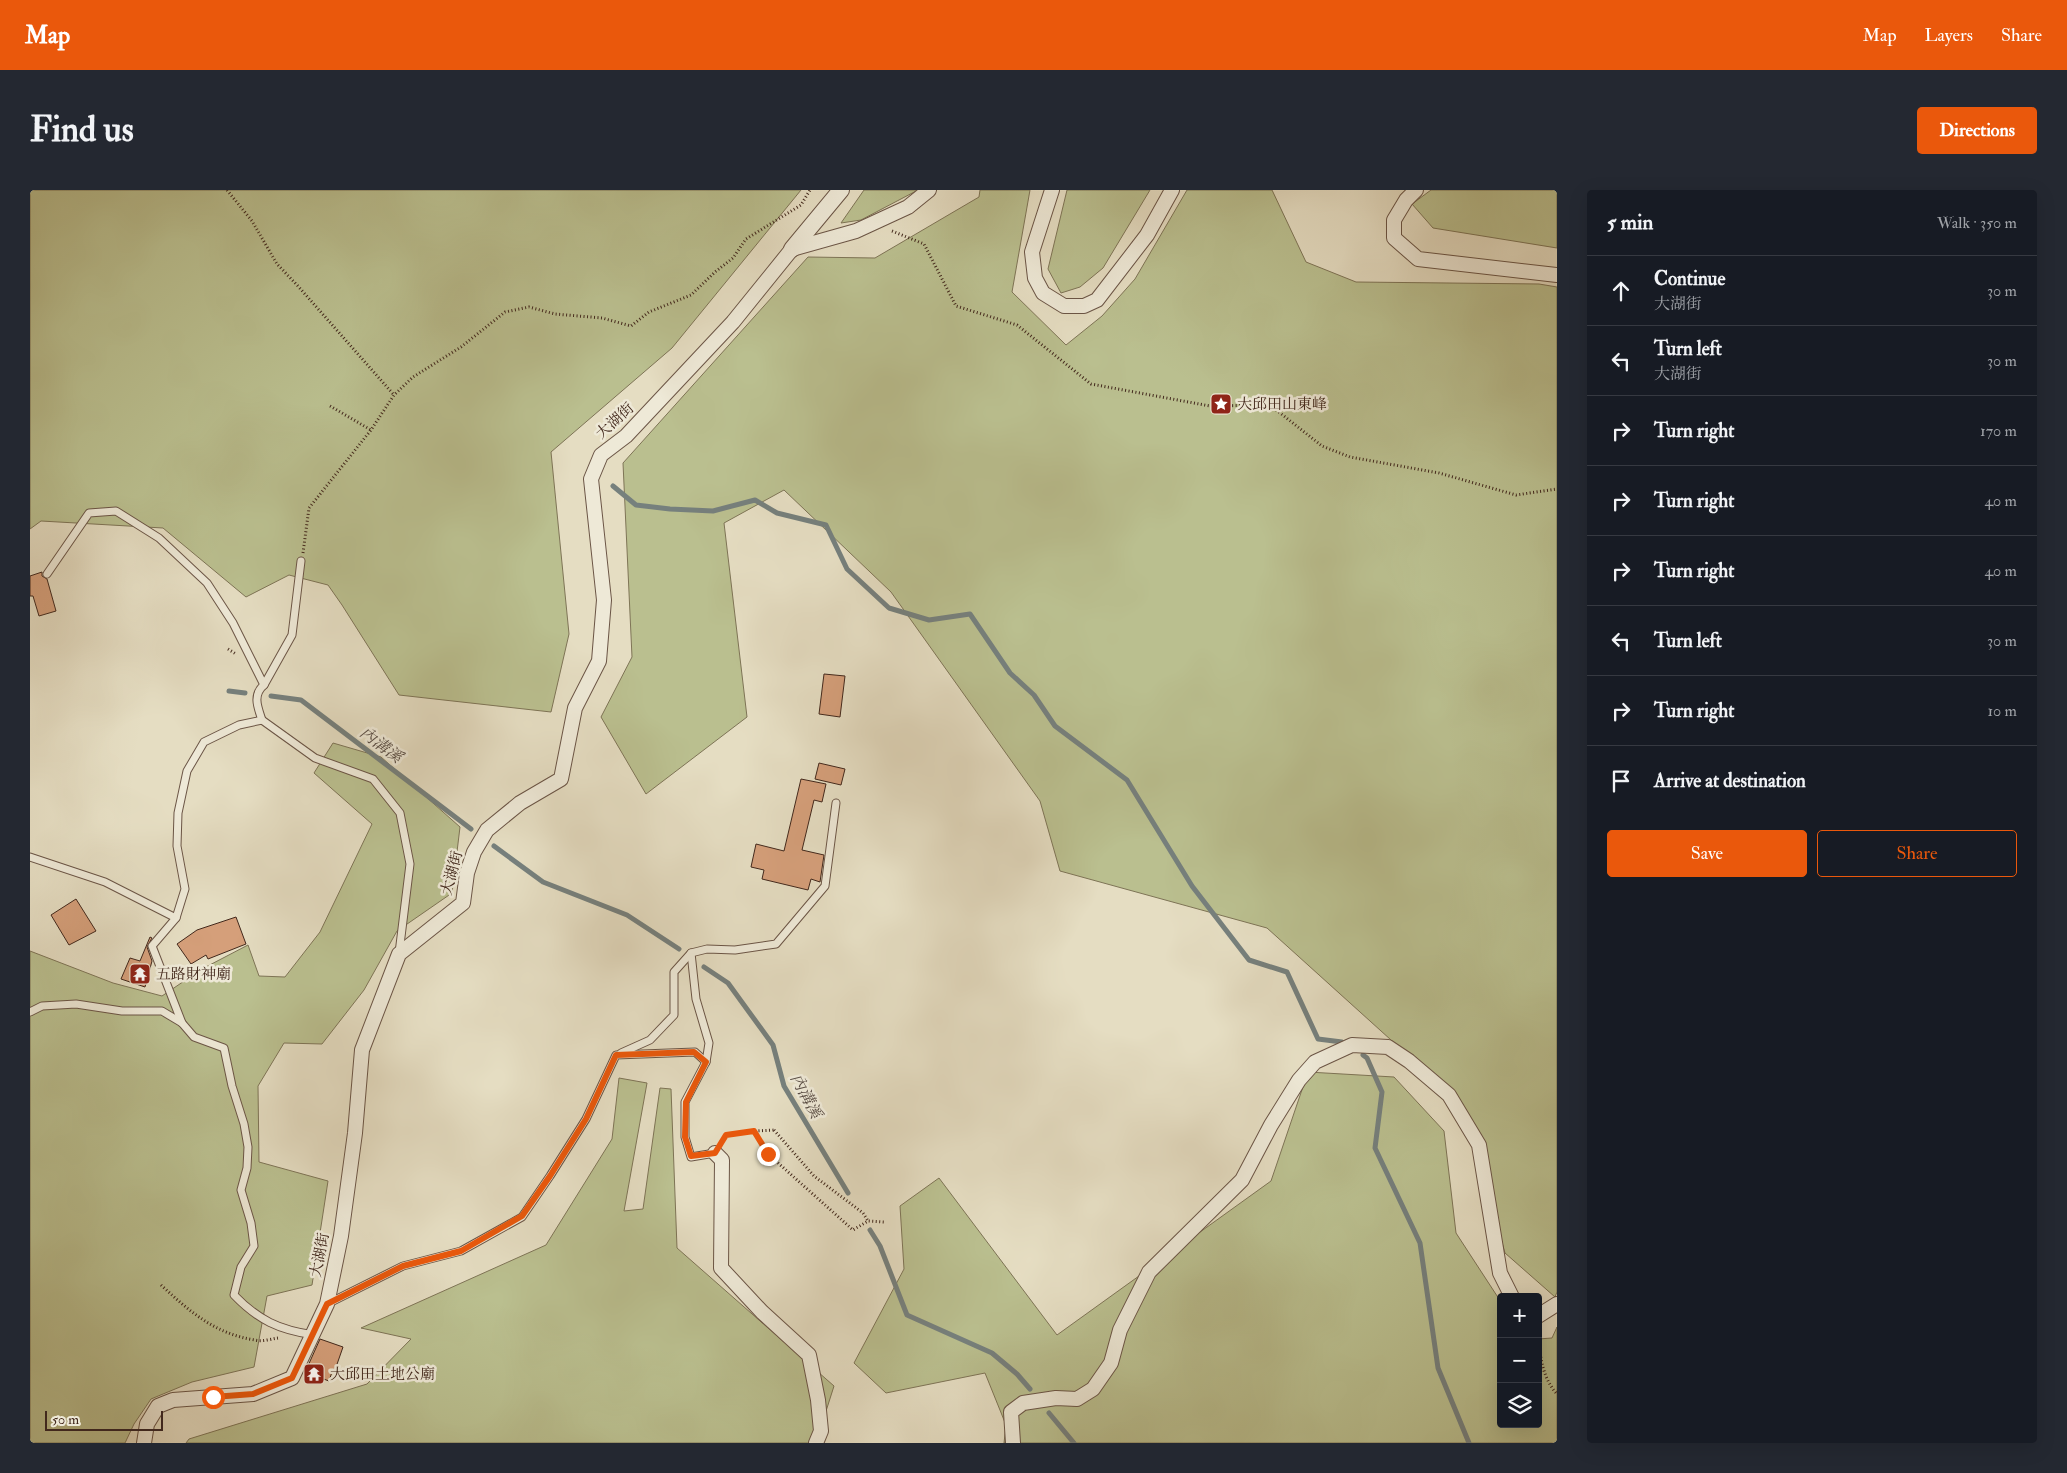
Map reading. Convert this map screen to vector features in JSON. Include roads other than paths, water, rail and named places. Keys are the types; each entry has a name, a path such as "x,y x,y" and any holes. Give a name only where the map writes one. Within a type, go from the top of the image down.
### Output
{"street":[{"path":"792,249 841,190"},
{"path":"792,249 856,231 908,206 929,190"},
{"path":"1052,190 1032,252 1035,278 1043,293 1064,306 1084,306 1097,300 1147,234 1172,190"},
{"path":"1416,190 1406,200 1394,220 1394,238 1418,259 1557,275"},
{"name":"大湖街","path":"144,1443 147,1424 158,1406 172,1400 253,1394 292,1378 327,1304 340,1236 355,1133 362,1050 399,954 463,903 467,873 474,852 487,830 520,803 561,779 575,708 599,661 604,600 591,479 601,455 626,436 720,336 792,249"},
{"path":"1014,1443 1011,1412 1023,1404 1056,1398 1077,1399 1093,1389 1111,1363 1120,1330 1149,1272 1242,1180 1271,1125 1304,1074 1315,1062 1352,1046 1388,1047 1409,1061 1449,1095 1479,1145 1500,1273 1510,1293"},
{"path":"715,1153 722,1160 721,1268 762,1312 810,1355 821,1431 816,1443"},
{"path":"1542,1314 1557,1304"}],"lane":[{"path":"47,574 89,513 116,511 159,538 207,583 233,624 264,685"},
{"path":"301,560 292,635 264,685 259,689 256,702 262,720 315,758 372,779 400,813 410,864 399,954"},
{"path":"262,720 239,725 204,742 187,771 178,813 177,846 185,889 176,918 152,946 182,1023 194,1037 224,1048 232,1086 244,1124 248,1147 247,1168 241,1190 251,1223 254,1246 241,1267 234,1295 250,1311 283,1329 314,1334"},
{"path":"327,1304 403,1266 461,1251 522,1216 586,1119 616,1055 650,1040 674,1015 674,972 691,952 707,949 735,950 776,944 825,886 836,803"},
{"path":"30,857 105,882 176,918"},
{"path":"691,952 696,999 709,1043 706,1062 686,1102 685,1137 691,1156 715,1153"},
{"path":"30,1012 42,1006 76,1004 122,1010 162,1012 182,1023"},
{"path":"616,1055 694,1052 706,1062"}],"waterway":[{"path":"613,486 636,505 713,511 755,500 777,513 826,525 847,569 889,608 929,620 970,614 1010,673 1034,695 1055,726 1127,780 1192,886 1249,960 1287,972 1318,1039 1342,1042"},
{"name":"內溝溪","path":"229,691 245,693"},
{"name":"內溝溪","path":"271,696 301,700 471,829"},
{"name":"內溝溪","path":"494,846 543,882 627,915 679,949"},
{"name":"內溝溪","path":"704,967 728,983 773,1045 784,1086 848,1193"},
{"path":"1363,1055 1367,1058 1382,1092 1375,1148 1420,1243 1438,1368 1469,1443"},
{"name":"內溝溪","path":"870,1230 880,1246 907,1315 992,1353 1017,1374 1030,1389"},
{"name":"內溝溪","path":"1049,1413 1074,1443"}],"place":[{"name":"大邱田山東峰","path":"1221,404"},
{"name":"五路財神廟","path":"140,974"},
{"name":"大邱田土地公廟","path":"314,1374"}]}
